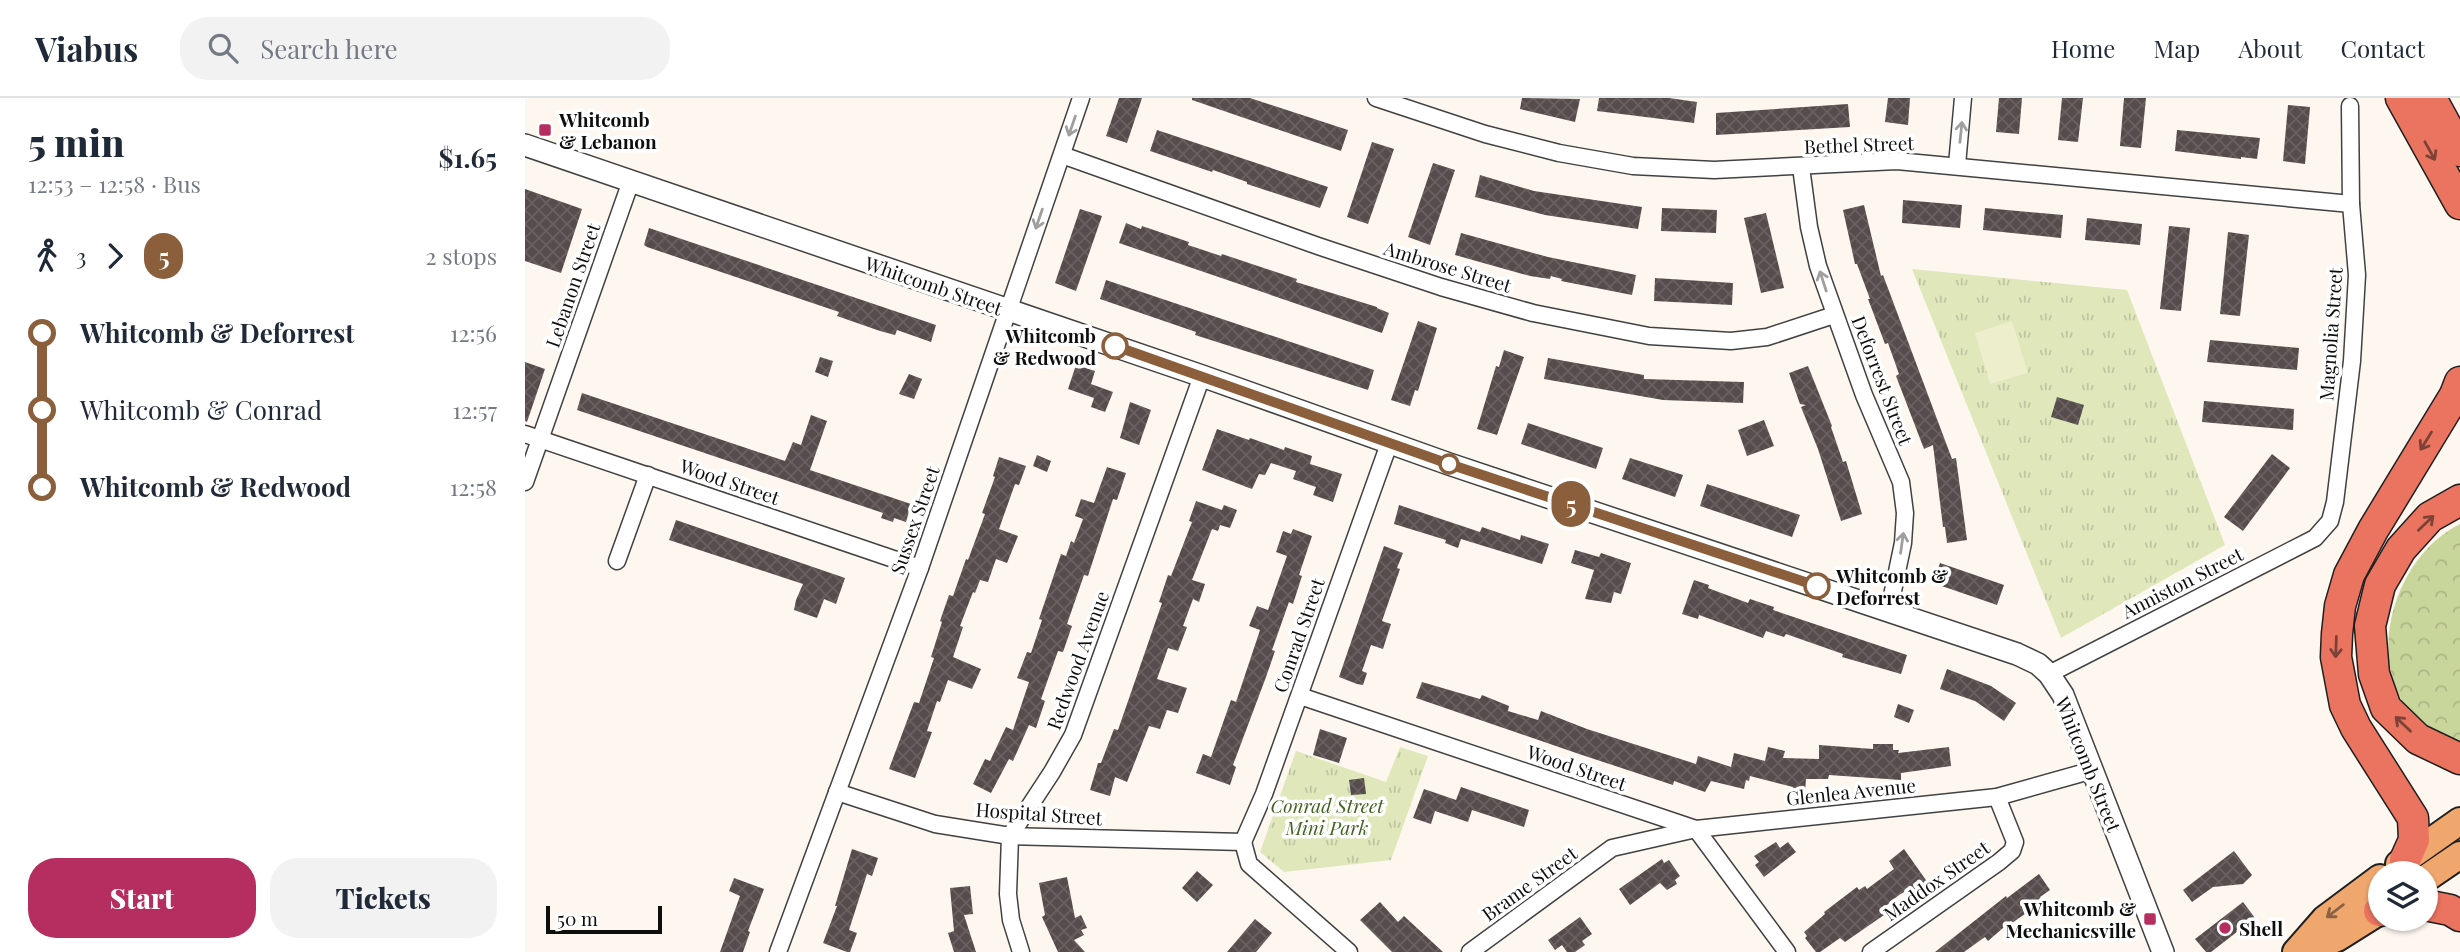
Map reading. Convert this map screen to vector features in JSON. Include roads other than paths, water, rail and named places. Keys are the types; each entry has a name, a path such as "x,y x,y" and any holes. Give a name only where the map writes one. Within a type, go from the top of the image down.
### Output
{"highway":[{"path":"2401,98 2460,204"},
{"path":"2431,98 2460,151"},
{"path":"2409,861 2414,840 2413,818 2344,705 2336,657 2340,606 2349,575 2380,518 2455,396 2460,382"},
{"path":"2460,500 2430,517 2401,549 2380,585 2370,626 2374,674 2386,708 2418,738 2460,759"},
{"path":"2438,908 2460,916"}],"main road":[{"path":"2417,861 2460,821"},
{"path":"2438,862 2460,855"},
{"path":"2297,952 2325,919 2368,887"},
{"path":"2302,952 2337,938 2368,919"}],"street":[{"name":"Sussex Street","path":"778,952 920,568 1081,98"},
{"name":"Bethel Street","path":"1376,98 1485,134 1559,153 1633,166 1714,170 1897,161 2351,204"},
{"path":"1957,165 1963,98"},
{"name":"Magnolia Street","path":"2330,521 2335,502 2352,361 2357,275 2351,204 2350,106"},
{"name":"Whitcomb Street","path":"525,145 1202,376 1449,464 1889,610 2017,654 2038,664 2049,674 2063,695 2163,952"},
{"name":"Ambrose Street","path":"1062,155 1367,263 1533,313 1649,336 1731,341 1767,337 1834,315"},
{"name":"Deforrest Street","path":"1801,167 1809,227 1818,265 1864,395 1901,482 1905,513 1903,543 1889,610"},
{"name":"Lebanon Street","path":"525,482 533,437 631,181"},
{"name":"Redwood Avenue","path":"1010,836 1073,735 1202,376"},
{"name":"Wood Street","path":"533,437 920,568"},
{"name":"Conrad Street","path":"1243,842 1264,794 1300,696 1389,441"},
{"path":"617,561 648,475"},
{"name":"Anniston Street","path":"2049,674 2315,538 2330,521"},
{"name":"Wood Street","path":"1300,696 1696,829"},
{"name":"Glenlea Avenue","path":"1612,848 1696,829 1997,797 2092,770"},
{"name":"Hospital Street","path":"837,792 935,824 1010,836 1243,842"},
{"name":"Maddox Street","path":"1871,952 2012,851 2015,842 1997,797"},
{"path":"1696,829 1787,952"},
{"path":"1010,836 1008,894 1011,920 1021,952"},
{"path":"1243,842 1249,864 1255,871 1349,952"},
{"name":"Brame Street","path":"1470,952 1612,848"}],"place":[{"name":"Whitcomb & Lebanon","path":"545,130"},
{"name":"Whitcomb & Redwood","path":"1115,346"},
{"name":"Whitcomb & Deforrest","path":"1817,586"},
{"name":"Whitcomb & Mechanicsville","path":"2150,919"},
{"name":"Shell","path":"2225,928"}],"park label":[{"name":"Conrad Street Mini Park","path":"1327,816"}]}
